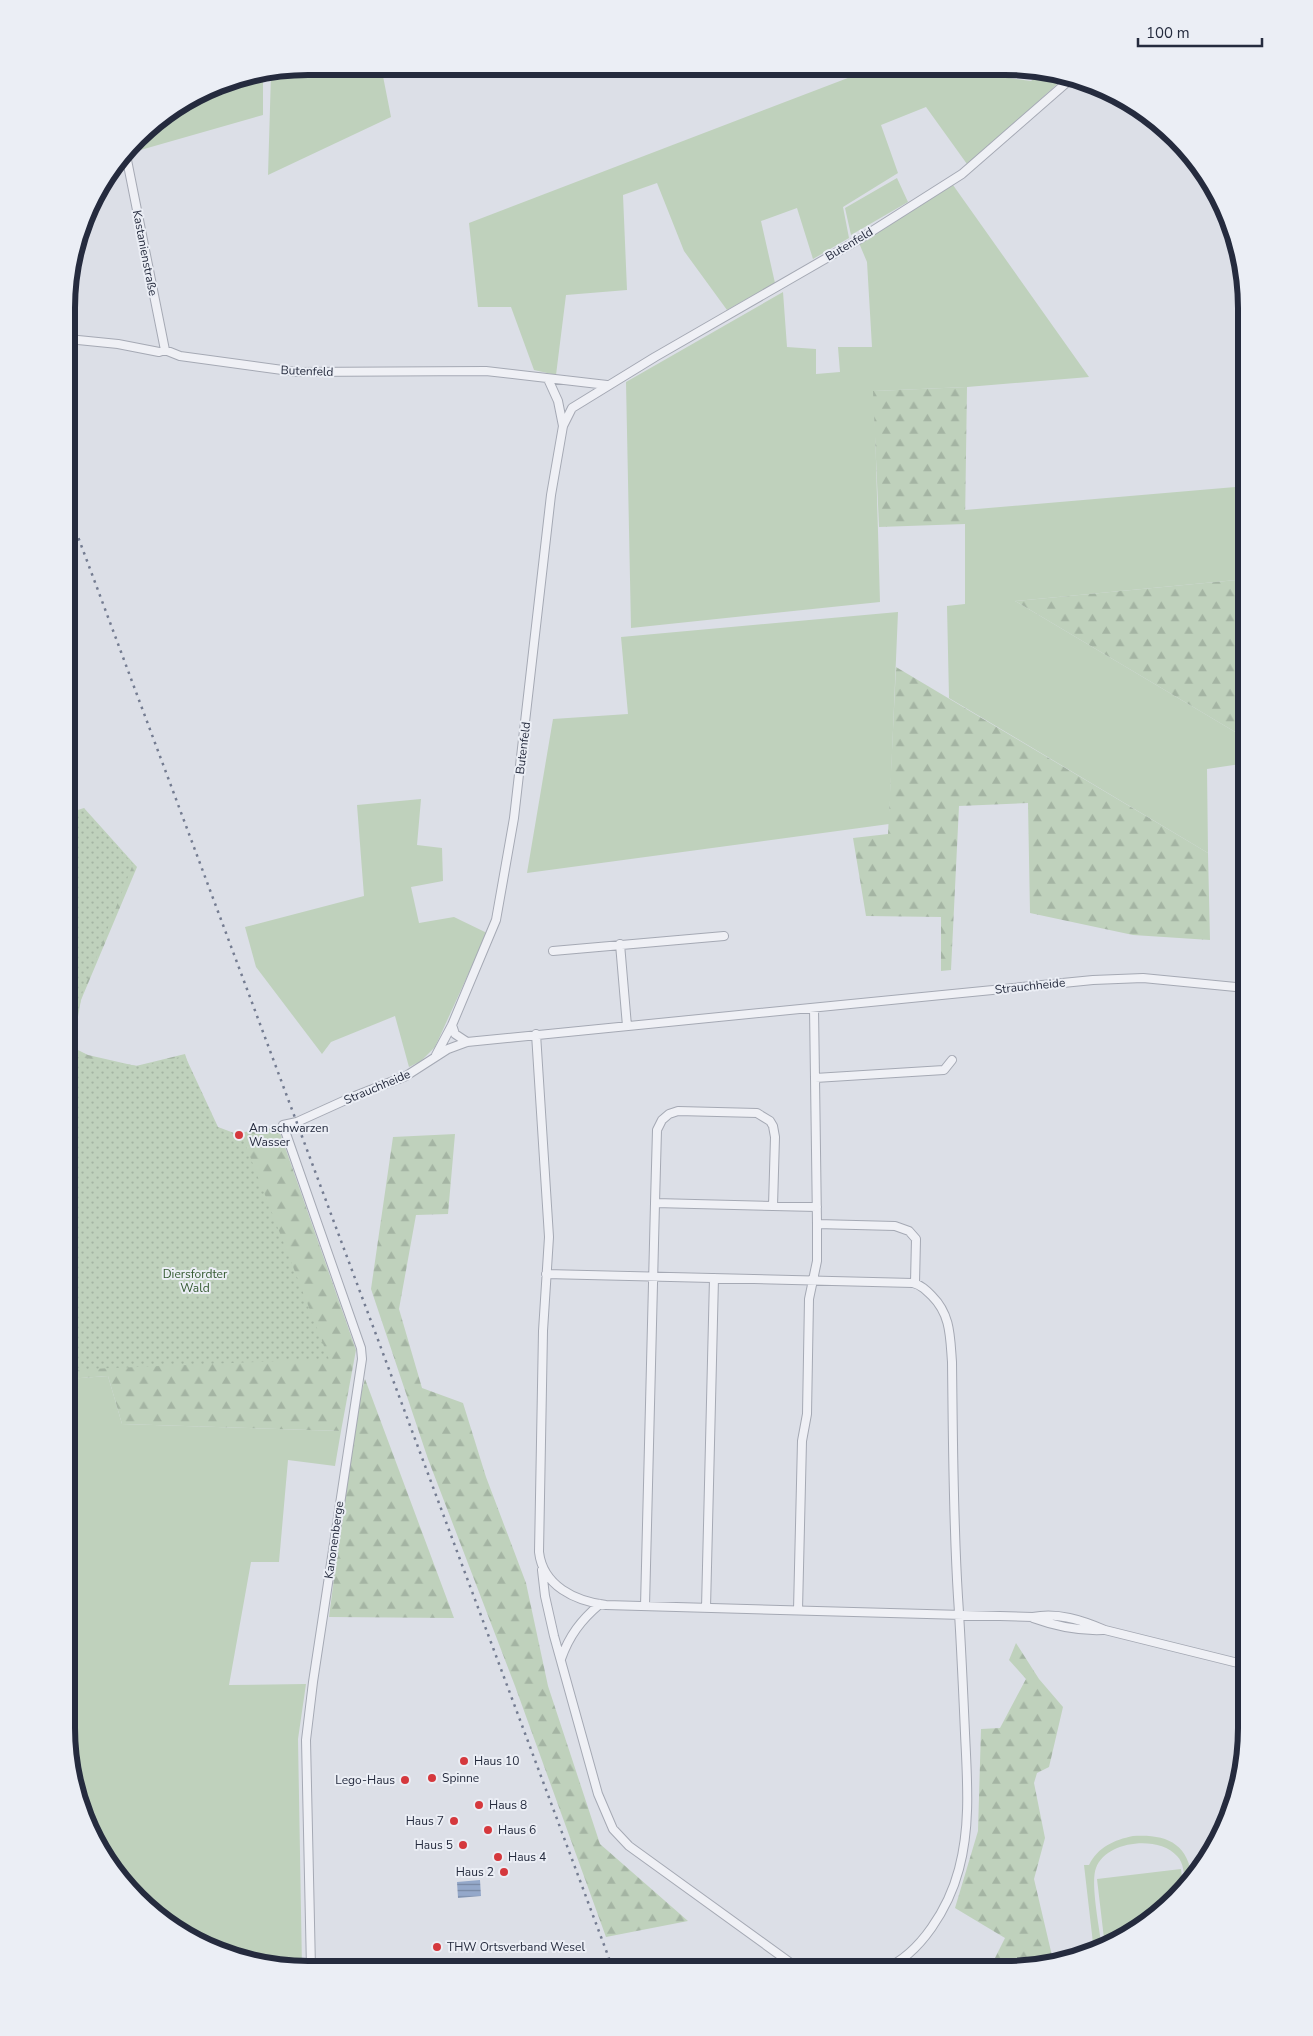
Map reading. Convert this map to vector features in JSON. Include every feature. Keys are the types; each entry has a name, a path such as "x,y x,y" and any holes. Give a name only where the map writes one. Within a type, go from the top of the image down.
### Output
{"street":[{"name":"Butenfeld","path":"435,1056 452,1025 496,920 514,818 551,495 563,426 572,408 607,385 858,240 962,174 1066,83"},
{"name":"Kastanienstraße","path":"127,161 165,350"},
{"name":"Butenfeld","path":"75,340 118,344 159,352 165,350 180,356 297,372 486,371 607,385"},
{"name":"Butenfeld","path":"548,378 558,401 563,426"},
{"path":"553,951 724,936"},
{"path":"620,944 627,1026"},
{"name":"Strauchheide","path":"283,1126 406,1076 435,1056 467,1042 1069,982 1135,978 1238,987"},
{"path":"798,1610 802,1441 808,1414 809,1299 817,1261 814,1008"},
{"path":"452,1025 455,1034 467,1042"},
{"path":"536,1034 549,1237 546,1274 539,1552 545,1596 561,1659 598,1794 608,1820 616,1833 629,1846 788,1961"},
{"path":"815,1078 944,1070 952,1060"},
{"path":"646,1606 656,1135 662,1120 669,1114 678,1111 761,1114 773,1126 775,1137 773,1206"},
{"name":"Kanonenberge","path":"283,1126 361,1348 362,1358 324,1604 306,1740 311,1961"},
{"path":"655,1203 817,1207"},
{"path":"817,1224 895,1226 909,1230 916,1239 915,1283"},
{"path":"546,1274 915,1283 926,1290 946,1315 950,1333 967,1800 965,1837 959,1868 951,1892 929,1929 909,1952 896,1961"},
{"path":"706,1608 714,1278"},
{"path":"541,1566 550,1579 565,1592 583,1600 600,1604 960,1614 1033,1618 1046,1615 1060,1616 1091,1624 1105,1630 1238,1663"},
{"path":"561,1659 567,1643 576,1628 600,1604"}],"green space":[{"path":"292,75 383,75 391,117 268,175 271,78"},
{"path":"856,75 987,75 1031,81 1036,77 1060,81 967,164 926,107 881,125 898,173 843,207 849,238 813,259 797,208 761,221 775,283 727,310 684,251 657,183 623,195 627,290 566,295 556,375 534,370 511,307 478,307 469,223"},
{"path":"263,79 263,115 135,151 166,123 191,106 233,87"},
{"path":"897,178 908,202 851,235 845,208"},
{"path":"953,185 1089,377 967,387 874,391 880,602 631,628 626,382 783,292 787,347 816,349 816,374 840,372 838,347 872,347 867,262 859,243"},
{"path":"967,387 965,524 879,527 873,391"},
{"path":"1238,487 1238,580 1015,601 1238,734 1238,764 1207,769 1208,853 949,698 947,606 965,604 965,510"},
{"path":"1238,580 1238,734 1015,601"},
{"path":"898,612 889,824 527,873 553,719 628,714 621,637"},
{"path":"896,667 1208,853 1210,940 1133,935 1030,913 1028,803 959,806 951,970 941,971 941,917 866,916 853,838 888,834"},
{"path":"421,799 417,845 442,848 443,881 411,887 419,923 454,917 487,933 435,1047 421,1061 409,1067 395,1016 331,1042 322,1054 256,967 245,927 364,896 357,805"},
{"name":"Diersfordter Wald","path":"84,808 137,867 81,1000 75,1023 75,811"},
{"name":"Diersfordter Wald","path":"84,810 133,864 82,994 75,1033 75,813"},
{"name":"Diersfordter Wald","path":"75,1042 78,1050 88,1055 136,1066 185,1054 212,1137 278,1127 356,1350 341,1431 122,1424 108,1376 75,1378"},
{"name":"Diersfordter Wald","path":"185,1056 218,1127 242,1136 329,1359 75,1370 75,1057 138,1066"},
{"path":"455,1134 448,1214 416,1215 399,1309 422,1388 463,1403 486,1477 526,1583 548,1686 600,1844 688,1921 606,1937 515,1686 428,1459 371,1289 393,1137"},
{"path":"108,1376 122,1424 341,1431 335,1466 288,1460 279,1562 251,1562 229,1685 306,1684 298,1739 302,1961 262,1957 233,1949 205,1937 178,1922 143,1893 123,1870 106,1845 87,1803 79,1774 75,1744 75,1378"},
{"path":"365,1379 454,1618 329,1617 355,1417"},
{"path":"1016,1643 1039,1679 1063,1707 1049,1767 1037,1773 1034,1783 1045,1838 1034,1879 1052,1957 1021,1961 994,1961 1005,1938 955,1908 978,1831 981,1729 1000,1728 1026,1679 1009,1660"},
{"path":"1133,1836 1165,1839 1173,1843 1186,1856 1191,1869 1184,1877 1181,1862 1177,1856 1168,1849 1158,1845 1146,1843 1133,1844 1110,1852 1102,1859 1094,1875 1101,1940 1093,1943 1084,1865 1089,1865 1097,1853 1107,1845"},
{"path":"1181,1869 1182,1879 1147,1913 1122,1930 1104,1939 1097,1879"}],"water":[{"path":"480,1880 481,1896 458,1898 457,1882"}],"railway":[{"path":"75,529 610,1961"}],"place":[{"name":"Am schwarzen Wasser","path":"239,1135"},
{"name":"Haus 10","path":"464,1761"},
{"name":"Spinne","path":"432,1778"},
{"name":"Lego-Haus","path":"405,1780"},
{"name":"Haus 8","path":"479,1805"},
{"name":"Haus 7","path":"454,1821"},
{"name":"Haus 6","path":"488,1830"},
{"name":"Haus 5","path":"463,1845"},
{"name":"Haus 4","path":"498,1857"},
{"name":"Haus 2","path":"504,1872"},
{"name":"THW Ortsverband Wesel","path":"437,1947"}]}
